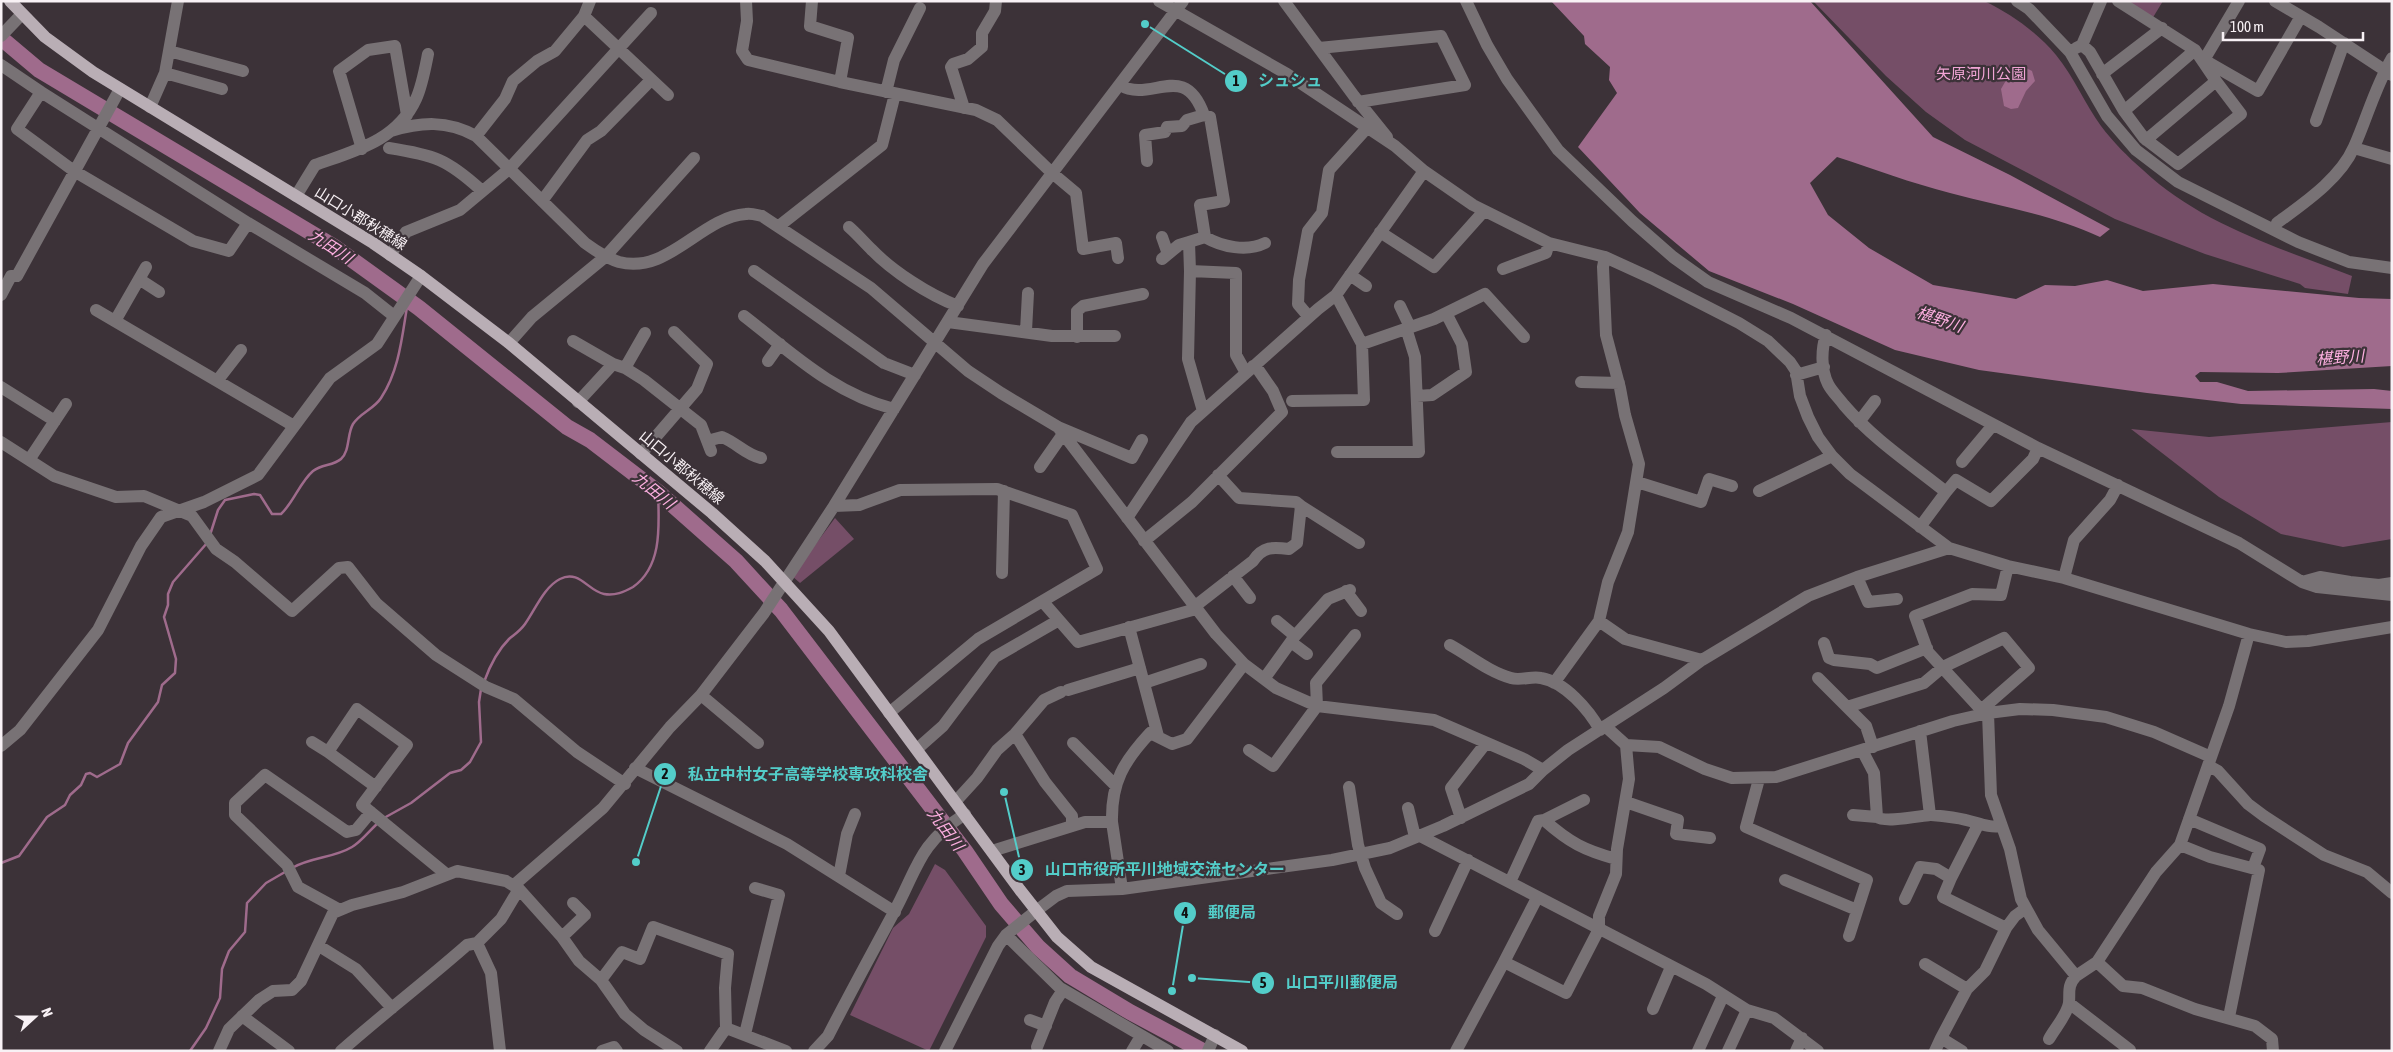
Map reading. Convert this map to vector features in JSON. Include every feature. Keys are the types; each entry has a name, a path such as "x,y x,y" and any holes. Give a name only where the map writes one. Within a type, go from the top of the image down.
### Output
{"main road":[{"name":"山口小郡秋穂線","path":"10,1 45,37 118,94 150,108 390,255 418,280 509,343 712,513 782,586 830,631 956,801 960,817 992,851 1031,914 1091,967 1242,1051"}],"street":[{"path":"150,108 165,73 178,1"},
{"path":"476,136 505,98 514,81 537,61 555,51 584,16 590,1"},
{"path":"746,1 746,21 742,50 748,60 987,114 997,120 1051,172 1076,193 1083,250 1115,239 1118,258"},
{"path":"812,1 810,26 848,38 840,82"},
{"path":"964,108 951,67 952,64 968,59 982,47 982,33 995,11 996,1"},
{"path":"1160,1 1179,6 1280,70 1395,146 1424,171 1484,212 1549,242 1605,257 1651,278 1739,323 1779,350 1790,362 1796,375 1800,396 1808,417 1818,437 1832,456 1850,474 1949,548 2008,566 2064,578 2249,634 2286,642 2308,641 2392,627"},
{"path":"1284,1 1358,102 1395,146"},
{"path":"1466,1 1486,45 1532,116 1558,150 1632,221 1673,257 1708,282 1826,335 1992,425 2239,543 2302,582 2316,587 2392,595"},
{"path":"2017,1 2029,9 2070,52 2107,116 2136,150 2178,182 2274,230 2349,262 2392,268"},
{"path":"2070,52 2082,44 2100,1"},
{"path":"2118,1 2162,28 2199,55 2258,91 2300,18"},
{"path":"2124,111 2199,55 2239,1"},
{"path":"2275,1 2300,18 2320,27 2388,73"},
{"path":"342,1051 421,986 467,945 477,943 501,918 516,887 603,808 625,784 635,768 701,695 782,586 916,375 983,264 1051,172 1120,85 1179,6"},
{"path":"779,226 882,145 891,93 894,60 920,8"},
{"path":"390,255 406,232 460,210 481,190 509,169 651,13"},
{"path":"1,36 22,14"},
{"path":"584,16 668,95"},
{"path":"2102,74 2162,28"},
{"path":"1319,48 1441,36 1465,85 1358,102"},
{"path":"2316,122 2344,43"},
{"path":"2082,44 2090,52 2124,111 2146,140 2178,164 2241,114 2199,55"},
{"path":"362,149 339,71 368,50 395,46 407,114"},
{"path":"169,51 243,71"},
{"path":"391,131 407,114 416,99 428,54"},
{"path":"2274,230 2277,223 2334,176 2354,148 2388,73 2392,58"},
{"path":"1,65 248,223 396,313"},
{"path":"165,73 222,89"},
{"path":"542,202 588,140 601,131 651,80"},
{"path":"2146,140 2216,81"},
{"path":"1120,85 1128,90 1138,91 1162,86 1185,89 1192,92 1197,98 1204,115"},
{"path":"41,92 17,129 74,171 192,240 211,246 229,251 248,223"},
{"path":"1,295 6,273 17,276 29,257 74,171 118,94"},
{"path":"1147,161 1140,135 1165,132 1167,127 1182,126 1187,120 1204,115 1210,117 1224,201 1200,205 1205,237 1213,242 1249,249 1265,243"},
{"path":"296,196 315,165 362,149 391,131 413,124 437,123 466,130 476,136 585,243 605,257 631,264 660,257 688,243 716,224 747,214 762,216 872,288 968,371 1061,430 1132,458 1142,440"},
{"path":"1309,317 1298,304 1299,280 1308,231 1322,213 1329,170 1367,128"},
{"path":"389,148 418,153 444,161 459,170 481,190"},
{"path":"2354,148 2392,158"},
{"path":"509,343 532,317 605,257 694,158"},
{"path":"1127,518 1191,422 1336,295 1424,171"},
{"path":"1380,232 1434,267 1484,212"},
{"path":"849,227 864,240 870,249 906,277 941,300 958,306"},
{"path":"1162,237 1165,256 1180,245 1205,237"},
{"path":"1189,242 1188,359 1203,411"},
{"path":"1503,269 1546,253 1549,242"},
{"path":"1554,683 1598,621 1608,582 1628,532 1640,464 1625,415 1619,383 1606,335 1603,267 1605,257"},
{"path":"115,321 146,267"},
{"path":"754,271 884,363 916,375"},
{"path":"1190,272 1236,274 1236,355 1250,370"},
{"path":"1350,275 1366,286"},
{"path":"139,280 160,292"},
{"path":"1,746 20,730 98,630 141,546 161,517 179,509 204,502 258,475 330,378 377,344 418,280"},
{"path":"1026,331 1028,293"},
{"path":"1077,337 1077,311 1083,306 1143,294"},
{"path":"1362,344 1446,313 1485,294 1524,337"},
{"path":"1292,401 1365,404 1362,344 1336,295"},
{"path":"1337,452 1419,452 1415,357 1408,327 1400,306"},
{"path":"96,310 294,426"},
{"path":"1417,396 1432,395 1466,372 1462,344 1446,313"},
{"path":"744,316 843,391 862,400 894,409"},
{"path":"948,322 1077,337 1115,336"},
{"path":"641,454 697,389 707,364 674,332"},
{"path":"625,368 645,333"},
{"path":"1826,335 1822,347 1827,383 1859,422 1946,492"},
{"path":"573,341 613,364 625,368 659,391 680,411 701,425 709,446 722,437 736,443 750,455 761,458"},
{"path":"768,361 780,344"},
{"path":"218,381 241,350"},
{"path":"578,402 613,364"},
{"path":"1796,375 1824,367"},
{"path":"1144,541 1192,502 1282,412 1273,390 1257,368 1250,370"},
{"path":"1581,382 1619,383"},
{"path":"1,387 55,421"},
{"path":"1859,422 1875,401"},
{"path":"29,460 66,404"},
{"path":"1962,462 1992,425"},
{"path":"1040,467 1061,430"},
{"path":"1061,430 1195,608 1244,664 1276,688 1317,706 1434,720 1543,770"},
{"path":"1,442 54,476 116,497 144,496 192,516 216,549 235,562 292,611 339,568 348,568 376,603 436,655 486,687 514,699 577,752 625,784"},
{"path":"1920,527 1956,480 1991,501 2033,459 2038,448"},
{"path":"1759,491 1832,456"},
{"path":"1218,475 1239,498 1296,502 1359,543"},
{"path":"1636,482 1701,502 1710,479 1732,486"},
{"path":"2064,578 2074,540 2110,500 2118,485"},
{"path":"834,506 859,505 900,490 997,489 1072,514 1097,569 978,639 889,713"},
{"path":"1002,574 1004,491"},
{"path":"1044,603 1078,642 1195,608 1253,561 1260,551 1271,547 1289,549 1297,543 1301,506"},
{"path":"945,1051 991,958 1008,934 1056,896 1067,891 1122,889 1332,860 1390,848 1461,818 1529,784 1543,770 1702,660 1808,596 1857,577 1949,548"},
{"path":"2008,566 2001,595 1972,594 1915,616 1927,648 1984,712 1991,795 2010,849 2021,899 2038,930 2076,976"},
{"path":"1233,576 1250,598"},
{"path":"1857,577 1862,602 1898,599"},
{"path":"2302,582 2320,577 2379,585 2392,583"},
{"path":"1264,679 1293,639 1328,598 1348,591 1361,610"},
{"path":"917,749 943,726 995,657 1059,620"},
{"path":"1277,620 1307,654"},
{"path":"1598,621 1625,639 1702,660"},
{"path":"1129,628 1158,736"},
{"path":"2049,1039 2069,1002 2068,992 2070,983 2076,976 2097,962 2145,888 2180,845 2229,706 2249,634"},
{"path":"1249,750 1273,766 1317,706 1316,683 1355,635"},
{"path":"1848,707 1924,682 1943,667 2004,638 2029,668 1984,712"},
{"path":"1824,642 1829,658 1870,664 1877,668 1927,648"},
{"path":"1450,645 1472,659 1511,679 1542,678 1554,683 1576,698 1602,728 1626,745 1659,747 1718,774 1743,779 1776,777 1984,712 2020,709 2053,710 2106,717 2154,732 2210,762 2248,804 2264,816 2324,855 2367,872 2392,893"},
{"path":"1144,683 1201,664"},
{"path":"1122,889 1112,822 1111,802 1115,785 1131,754 1150,733 1172,744 1187,739 1244,664"},
{"path":"956,801 977,778 997,750 1015,734 1044,700 1064,691 1140,668"},
{"path":"1818,678 1866,726 1868,749 1874,773 1877,817"},
{"path":"701,695 758,743"},
{"path":"328,752 357,709 407,746 362,805 446,874"},
{"path":"1920,731 1930,815"},
{"path":"1015,734 1045,782 1072,816 1072,826"},
{"path":"312,742 376,787"},
{"path":"1073,743 1115,785"},
{"path":"1461,818 1451,788 1486,743"},
{"path":"1504,962 1566,992 1599,929 1599,916 1616,874 1616,859 1628,779 1626,745"},
{"path":"635,768 788,844 895,912"},
{"path":"340,910 298,887 287,865 235,815 235,803 265,775 347,832 356,830 370,812"},
{"path":"1759,779 1746,827 1867,880 1849,936"},
{"path":"1350,787 1360,854 1381,902 1397,914"},
{"path":"1510,882 1538,821 1544,820 1584,800"},
{"path":"1626,802 1678,820 1676,834 1710,838"},
{"path":"1408,808 1418,836 1468,860 1537,898 1706,984 1747,1010 1774,1018 1818,1051"},
{"path":"839,876 848,834 855,814"},
{"path":"1853,815 1889,820 1930,815 1968,820 1978,825 2002,826"},
{"path":"814,1051 828,1036 895,912 919,857 937,834 960,817"},
{"path":"2189,819 2260,849 2253,868"},
{"path":"1544,820 1563,837 1586,850 1616,859"},
{"path":"992,851 1085,822 1112,822"},
{"path":"1978,825 1943,897 2006,928"},
{"path":"2180,845 2210,857 2259,870 2229,1018"},
{"path":"1435,931 1468,860"},
{"path":"1905,899 1920,867 1936,869 1951,878"},
{"path":"219,1051 228,1028 242,1016 273,991 292,990 301,981 334,913 352,905 403,892 457,871 489,876 516,887 562,937 579,961 601,980 625,1014 644,1030 677,1051"},
{"path":"1785,880 1857,910"},
{"path":"745,1034 779,895 755,888"},
{"path":"1456,1051 1537,898"},
{"path":"562,937 585,915 574,903"},
{"path":"1935,1051 1967,989 1985,971 2006,928 2015,916 2026,908"},
{"path":"601,980 622,952 640,959 653,927 728,954 725,988 726,1028 710,1051"},
{"path":"1008,934 1063,990 1168,1051"},
{"path":"477,943 491,973 500,1051"},
{"path":"319,946 356,969 392,1008"},
{"path":"2097,962 2123,986 2142,988 2195,1009 2254,1026 2266,1032 2272,1039 2273,1051"},
{"path":"1925,964 1967,989"},
{"path":"1653,1009 1671,967"},
{"path":"1037,1048 1063,990"},
{"path":"1698,1051 1723,996"},
{"path":"2069,1002 2130,1050"},
{"path":"1728,1051 1747,1010"},
{"path":"242,1016 290,1051"},
{"path":"1030,1020 1046,1026"},
{"path":"726,1028 786,1051"},
{"path":"1209,1049 1215,1035"},
{"path":"1132,1051 1141,1036"},
{"path":"1796,1051 1802,1038"},
{"path":"1941,1038 1962,1051"},
{"path":"602,1051 614,1047 617,1051"}],"green space":[{"name":"矢原河川公園","path":"1813,1 1984,1 1994,6 2023,24 2049,47 2068,72 2095,118 2106,132 2132,160 2165,189 2215,220 2242,233 2352,276 2348,294 2305,288 2300,284 2205,254 2115,219 1965,140 1926,112 1886,76"},
{"path":"2126,1 2163,1 2152,19"},
{"path":"2392,422 2392,539 2343,547 2281,534 2219,497 2131,429 2209,437"},
{"path":"835,518 854,539 800,583 792,576"},
{"path":"935,864 945,870 986,926 986,937 929,1051 850,1015 893,928 909,914"}],"water":[{"name":"椹野川","path":"1551,1 1810,1 1933,137 2010,175 2110,229 2100,237 2063,222 1935,189 1837,157 1810,183 1828,215 1869,248 1933,285 2016,299 2045,285 2075,286 2107,280 2143,291 2213,284 2359,298 2392,299 2392,366 2278,373 2200,372 2195,376 2200,382 2217,382 2248,391 2374,389 2392,391 2392,409 2241,404 1979,370 1895,350 1793,304 1709,271 1640,213 1578,147 1617,93 1609,80 1610,67 1585,44 1584,36"},
{"path":"2024,67 2032,71 2035,81 2026,91 2018,108 2011,109 2004,106 2001,89 2012,70"}],"waterway":[{"name":"九田川","path":"1,38 39,70 333,246 419,308 567,427 590,440 658,492 736,561 781,610 965,851 1001,904 1038,947 1070,976 1130,1012 1203,1051"},
{"path":"210,535 218,510 225,500 254,494 260,495 272,514 281,514 313,471 335,463 344,456 353,424 378,402 392,377 399,354 407,307"},
{"path":"484,682 501,648 523,626 549,587 560,579 573,577 598,592 612,594 630,589 643,578 650,568 657,544 658,492"},
{"path":"1,863 19,856 47,817 65,805 70,795 81,785 86,774 90,773 97,777 120,764 128,743 158,702 162,685 175,673 176,659 164,617 168,605 168,594 173,582 207,543"},
{"path":"384,818 411,803 450,773 461,770 470,762 481,742 479,702 481,689"},
{"path":"292,868 299,864 345,851 355,845 378,823"},
{"path":"190,1051 206,1028 220,998 222,969 229,951 245,932 247,903 266,883 285,872"}],"place":[{"name":"シュシュ","path":"1145,24"},
{"name":"山口市役所平川地域交流センター","path":"1004,792"},
{"name":"私立中村女子高等学校専攻科校舎","path":"636,862"},
{"name":"山口平川郵便局","path":"1192,978"},
{"name":"郵便局","path":"1172,991"}]}
